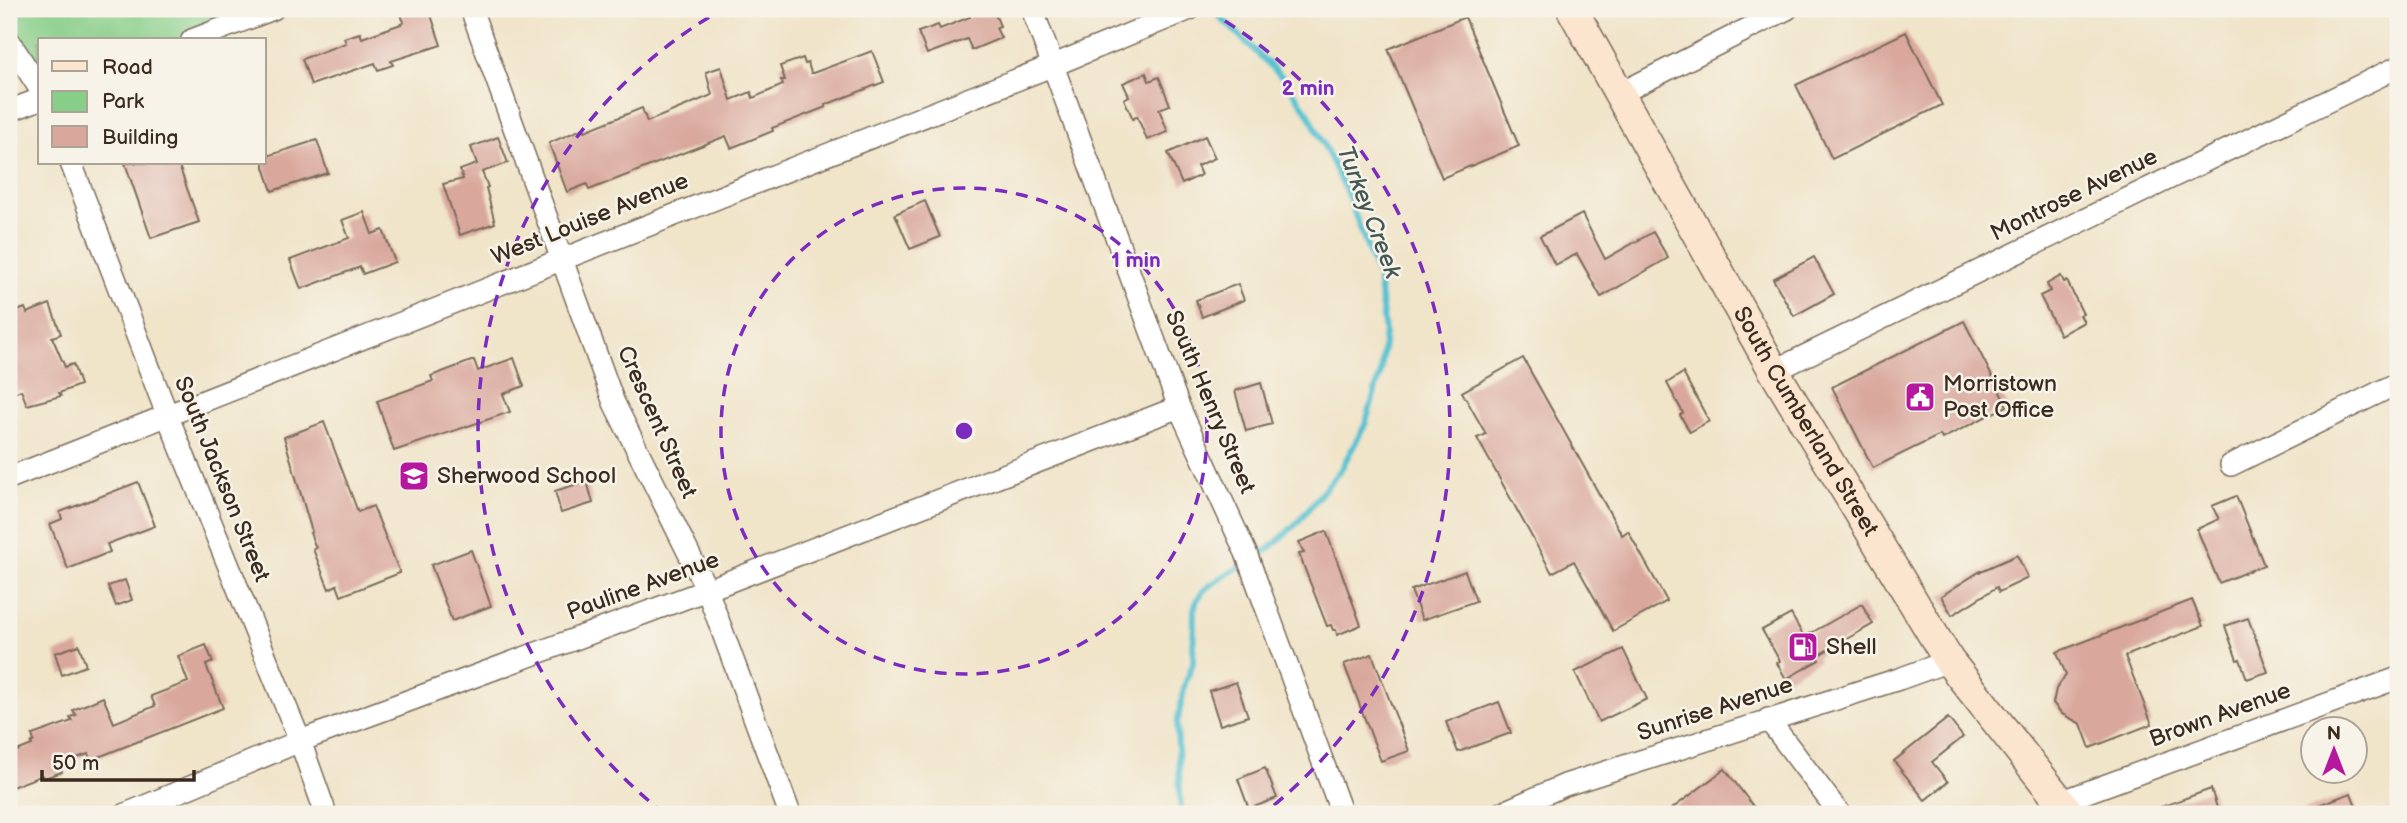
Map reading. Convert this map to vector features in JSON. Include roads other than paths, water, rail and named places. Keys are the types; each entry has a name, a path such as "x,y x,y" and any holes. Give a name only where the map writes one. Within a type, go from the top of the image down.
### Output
{"main road":[{"name":"South Cumberland Street","path":"1573,9 1774,372 1949,661 2065,808"}],"street":[{"path":"197,38 273,9"},
{"name":"Crescent Street","path":"471,9 614,403 707,590 790,814"},
{"name":"South Henry Street","path":"1032,9 1179,408 1246,553 1342,814"},
{"name":"West Louise Avenue","path":"9,478 1190,9"},
{"path":"1621,93 1787,9"},
{"path":"9,41 38,86"},
{"name":"Montrose Avenue","path":"1774,372 2398,67"},
{"path":"9,111 38,100"},
{"name":"South Jackson Street","path":"71,164 168,416 300,741 326,814"},
{"path":"2231,465 2398,383"},
{"name":"Pauline Avenue","path":"126,814 300,741 707,590 1179,408"},
{"name":"Sunrise Avenue","path":"1499,814 1565,785 1949,661"},
{"name":"Brown Avenue","path":"2065,808 2398,678"},
{"path":"1768,719 1840,814"}],"waterway":[{"name":"Turkey Creek","path":"1181,814 1177,724 1185,684 1193,663 1194,610 1197,600 1204,590 1269,549 1297,523 1341,469 1365,425 1381,372 1385,332 1378,277 1347,193 1309,114 1284,79 1212,9"}],"place":[{"name":"Morristown Post Office","path":"1920,397"},
{"name":"Sherwood School","path":"414,476"},
{"name":"Shell","path":"1803,647"}]}
